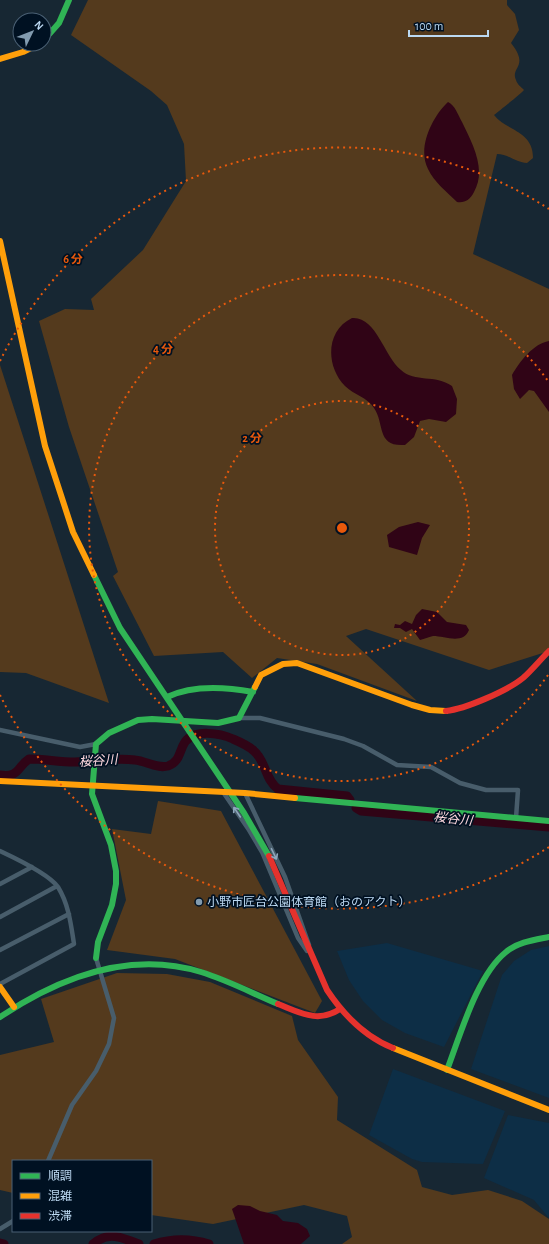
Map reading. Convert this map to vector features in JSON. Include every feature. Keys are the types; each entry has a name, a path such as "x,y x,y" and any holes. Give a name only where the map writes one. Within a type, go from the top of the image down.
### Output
{"street":[{"path":"52,31 59,23 69,0"},
{"path":"0,58 23,52"},
{"path":"0,241 45,446 73,532 120,628 242,809 264,845 275,868 312,959 327,990 340,1008 354,1023 385,1045 549,1110"},
{"path":"239,718 261,675 268,670 283,664 297,663 430,710 458,710 510,687 523,678 549,651"},
{"path":"168,699 177,692 231,688 253,692"},
{"path":"0,730 80,747 96,744 109,733 138,720 152,719 218,723 239,718 260,718 344,739 363,746 397,765 431,766 460,783 486,790 518,790 516,818"},
{"path":"48,1160 72,1105 96,1071 109,1044 114,1018 96,958 96,946 109,916 115,896 117,877 113,852 92,794 96,744"},
{"path":"0,781 245,793 549,821"},
{"path":"223,792 262,852 298,938 312,959"},
{"path":"245,793 285,877 306,934 312,959"},
{"path":"0,851 32,867 58,886 69,914 74,944 0,984"},
{"path":"0,884 32,867"},
{"path":"0,917 58,886"},
{"path":"0,950 69,914"},
{"path":"447,1070 487,972 504,954 515,947 526,941 549,937"},
{"path":"0,1017 14,1007 69,978 87,971 105,967 147,963 197,971 312,1017 322,1018 331,1015 340,1008"},
{"path":"0,987 14,1007"},
{"path":"0,1229 12,1222"}],"shaded area":[{"path":"88,0 507,0 507,5 515,14 519,30 511,43 519,57 515,76 517,83 524,90 494,115 505,125 524,136 532,149 533,158 527,163 523,163 505,155 497,154 473,254 549,289 549,651 489,670 366,629 346,636 417,701 317,664 277,658 252,678 223,652 154,656 113,576 118,572 69,427 39,321 65,309 94,310 91,299 143,250 186,181 184,144 167,105 151,91 71,35"},
{"path":"448,102 454,108 466,130 474,147 479,165 478,183 474,192 469,199 462,202 457,202 437,183 425,161 424,152 428,133 442,108"},
{"path":"352,318 360,319 374,330 395,364 401,370 412,376 439,380 452,386 457,399 456,414 446,422 429,419 420,421 414,437 405,445 396,445 389,442 385,438 377,414 371,404 345,386 334,369 331,350 333,340 337,331 343,324"},
{"path":"549,341 549,412 534,391 529,390 520,399 514,389 512,375 532,349"},
{"path":"0,365 109,703 26,673 0,672"},
{"path":"418,522 430,525 422,538 417,555 389,547 387,535 399,527"},
{"path":"422,609 437,612 447,622 466,625 469,630 463,637 453,639 433,636 420,640 412,629 406,632 400,628 394,628 395,624 400,625 405,621 412,624 416,615"},
{"path":"158,801 221,811 322,1001 315,1013 175,959 107,950 126,900 112,829 151,834"},
{"path":"387,943 483,971 444,1047 405,1033 382,1020 363,1001 349,980 337,951"},
{"path":"549,946 549,1098 471,1069 502,975 514,961 531,950"},
{"path":"117,973 167,974 210,982 292,1016 298,1040 338,1097 337,1120 417,1170 422,1187 452,1195 488,1190 522,1201 549,1219 549,1244 342,1244 352,1237 347,1216 304,1205 213,1224 152,1215 152,1160 12,1160 12,1193 0,1190 0,1055 54,1042 41,999"},
{"path":"393,1069 505,1111 483,1164 422,1162 412,1159 369,1135"},
{"path":"508,1115 549,1123 549,1218 534,1200 484,1178"},
{"path":"238,1205 250,1206 260,1211 277,1215 283,1221 298,1223 307,1229 310,1236 301,1244 244,1244 232,1209"}],"waterway":[{"name":"桜谷川","path":"0,775 11,775 29,759 63,762 127,759 164,767 175,762 183,745 189,738 194,735 208,733 228,737 252,749 261,760 270,781 278,789 347,796 350,800"},
{"name":"桜谷川","path":"356,808 361,811 549,827"},
{"path":"93,1244 105,1237 110,1236 116,1236 139,1244"},
{"path":"154,1244 182,1240 209,1244"},
{"path":"0,1243 4,1244"}],"traffic: fast":[{"path":"52,31 59,23 69,0"},
{"path":"94,575 120,628 244,813 269,856"},
{"path":"96,958 98,942 112,905 116,884 116,871 111,845 92,794 96,744 109,733 138,720 152,719 218,723 239,718 255,687"},
{"path":"167,697 187,690 209,688 253,692"},
{"path":"295,798 549,821"},
{"path":"447,1070 470,1007 486,975 506,952 526,942 549,937"},
{"path":"0,1017 47,990 71,979 96,971 122,966 148,964 174,966 211,975 278,1004"}],"traffic: slow":[{"path":"0,59 23,52"},
{"path":"0,241 45,446 73,532 94,575"},
{"path":"255,687 261,675 283,664 297,663 412,705 430,710 446,711"},
{"path":"0,781 245,793 295,798"},
{"path":"0,987 14,1007"},
{"path":"393,1048 549,1110"}],"traffic: jam":[{"path":"446,711 464,707 497,694 516,683 530,672 549,651"},
{"path":"269,856 327,990 340,1008 356,1024 373,1038 393,1048"},
{"path":"278,1004 301,1013 316,1016 324,1016 340,1009"}],"place":[{"name":"小野市匠台公園体育館（おのアクト）","path":"199,902"}]}
